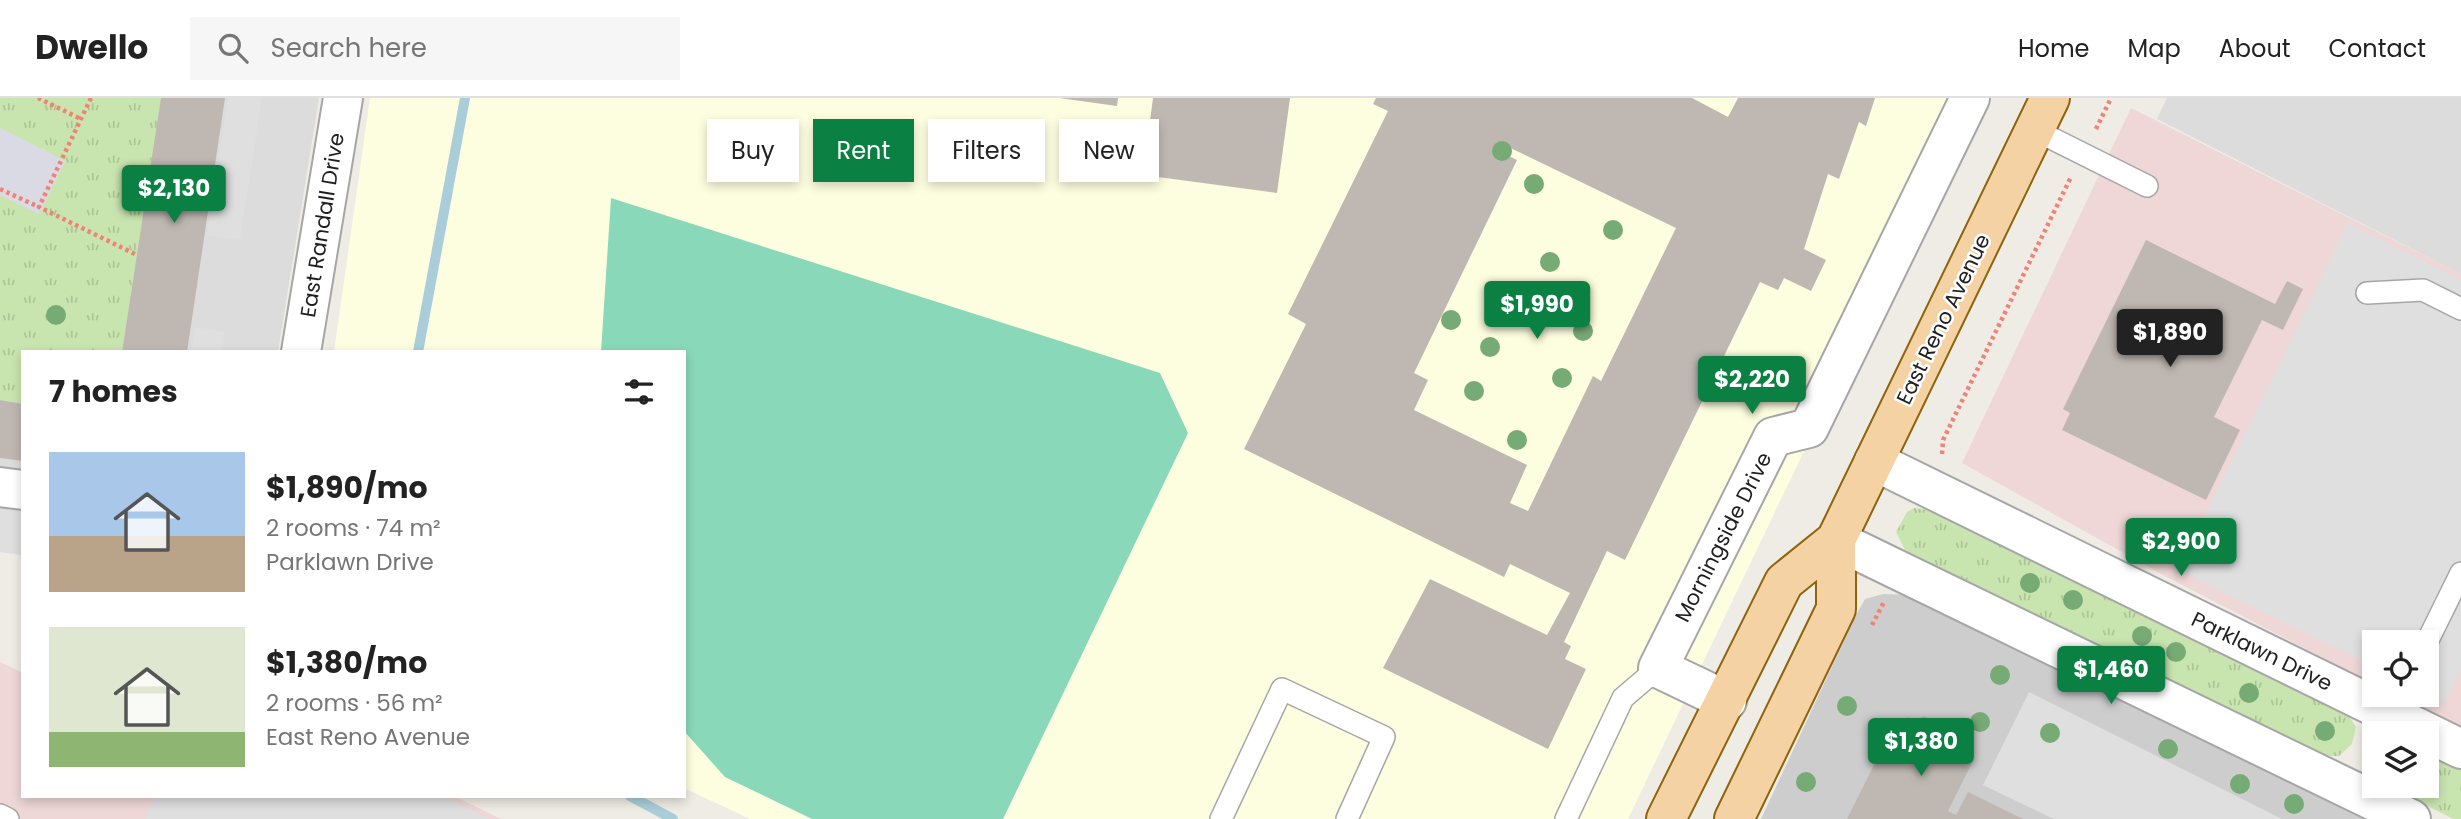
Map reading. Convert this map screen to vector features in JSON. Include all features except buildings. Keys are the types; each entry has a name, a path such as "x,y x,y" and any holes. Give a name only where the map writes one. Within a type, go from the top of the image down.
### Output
{"main road":[{"name":"East Reno Avenue","path":"1666,819 1784,582 1836,540 2042,114"},
{"name":"East Reno Avenue","path":"1734,819 1836,609 1836,540"}],"street":[{"name":"East Randall Drive","path":"301,350 343,98"},
{"name":"Morningside Drive","path":"1658,668 1773,437 1808,428 1970,98"},
{"name":"Parklawn Drive","path":"1874,461 2362,689"},
{"path":"0,487 21,490"},
{"path":"1836,540 2412,819"},
{"path":"1658,668 1727,701"},
{"name":"Parklawn Drive","path":"2400,707 2461,749"}],"lane":[{"path":"2042,114 2083,154 2147,186"},
{"path":"2367,293 2423,290 2461,309"},
{"path":"2433,630 2461,573"},
{"path":"1566,819 1623,698 1658,668"},
{"path":"1221,819 1282,689 1384,737 1347,819"},
{"path":"0,815 8,819"}],"path":[{"path":"38,98 81,119"},
{"path":"39,207 91,98"},
{"path":"1941,455 1943,440 2111,98"},
{"path":"0,189 137,255"}],"shaded area":[{"path":"0,98 319,98 278,350 21,350 21,555 0,552"},
{"path":"228,98 262,98 240,240 207,235"},
{"path":"370,98 1973,98 1628,819 750,819 686,789 686,350 334,350"},
{"path":"2167,98 2461,98 2461,274 2157,119"},
{"path":"2131,108 2461,274 2461,729 2418,707 2439,707 2439,630 2362,630 2362,678 2165,576 1962,463"},
{"path":"0,128 65,161 39,214 0,195"},
{"path":"2348,223 2461,280 2461,669 2445,702 2439,699 2439,630 2362,630 2362,661 2178,570"},
{"path":"195,327 225,332 221,350 191,350"},
{"path":"0,510 21,513 21,555 0,552"},
{"path":"1883,594 1914,595 2363,819 1761,819 1856,615 1865,599"},
{"path":"0,662 21,672 21,798 458,798 501,819 0,819"},
{"path":"2029,692 2282,819 2054,819 1983,785"},
{"path":"155,798 447,798 489,819 145,819"}],"green space":[{"path":"0,98 161,98 122,350 21,350 21,404 0,400 0,195 39,214 65,161 0,128"},
{"path":"611,198 1160,373 1188,433 1003,819 812,819 725,777 686,733 686,350 601,350"},
{"path":"1914,508 1929,510 2348,715 2356,727 2352,744 2339,756 2321,756 1905,550 1896,532 1907,512"},
{"path":"2439,759 2461,769 2461,819 2453,819 2412,798 2439,798"}],"waterway":[{"path":"418,350 465,98"},
{"path":"634,798 673,819"}]}
